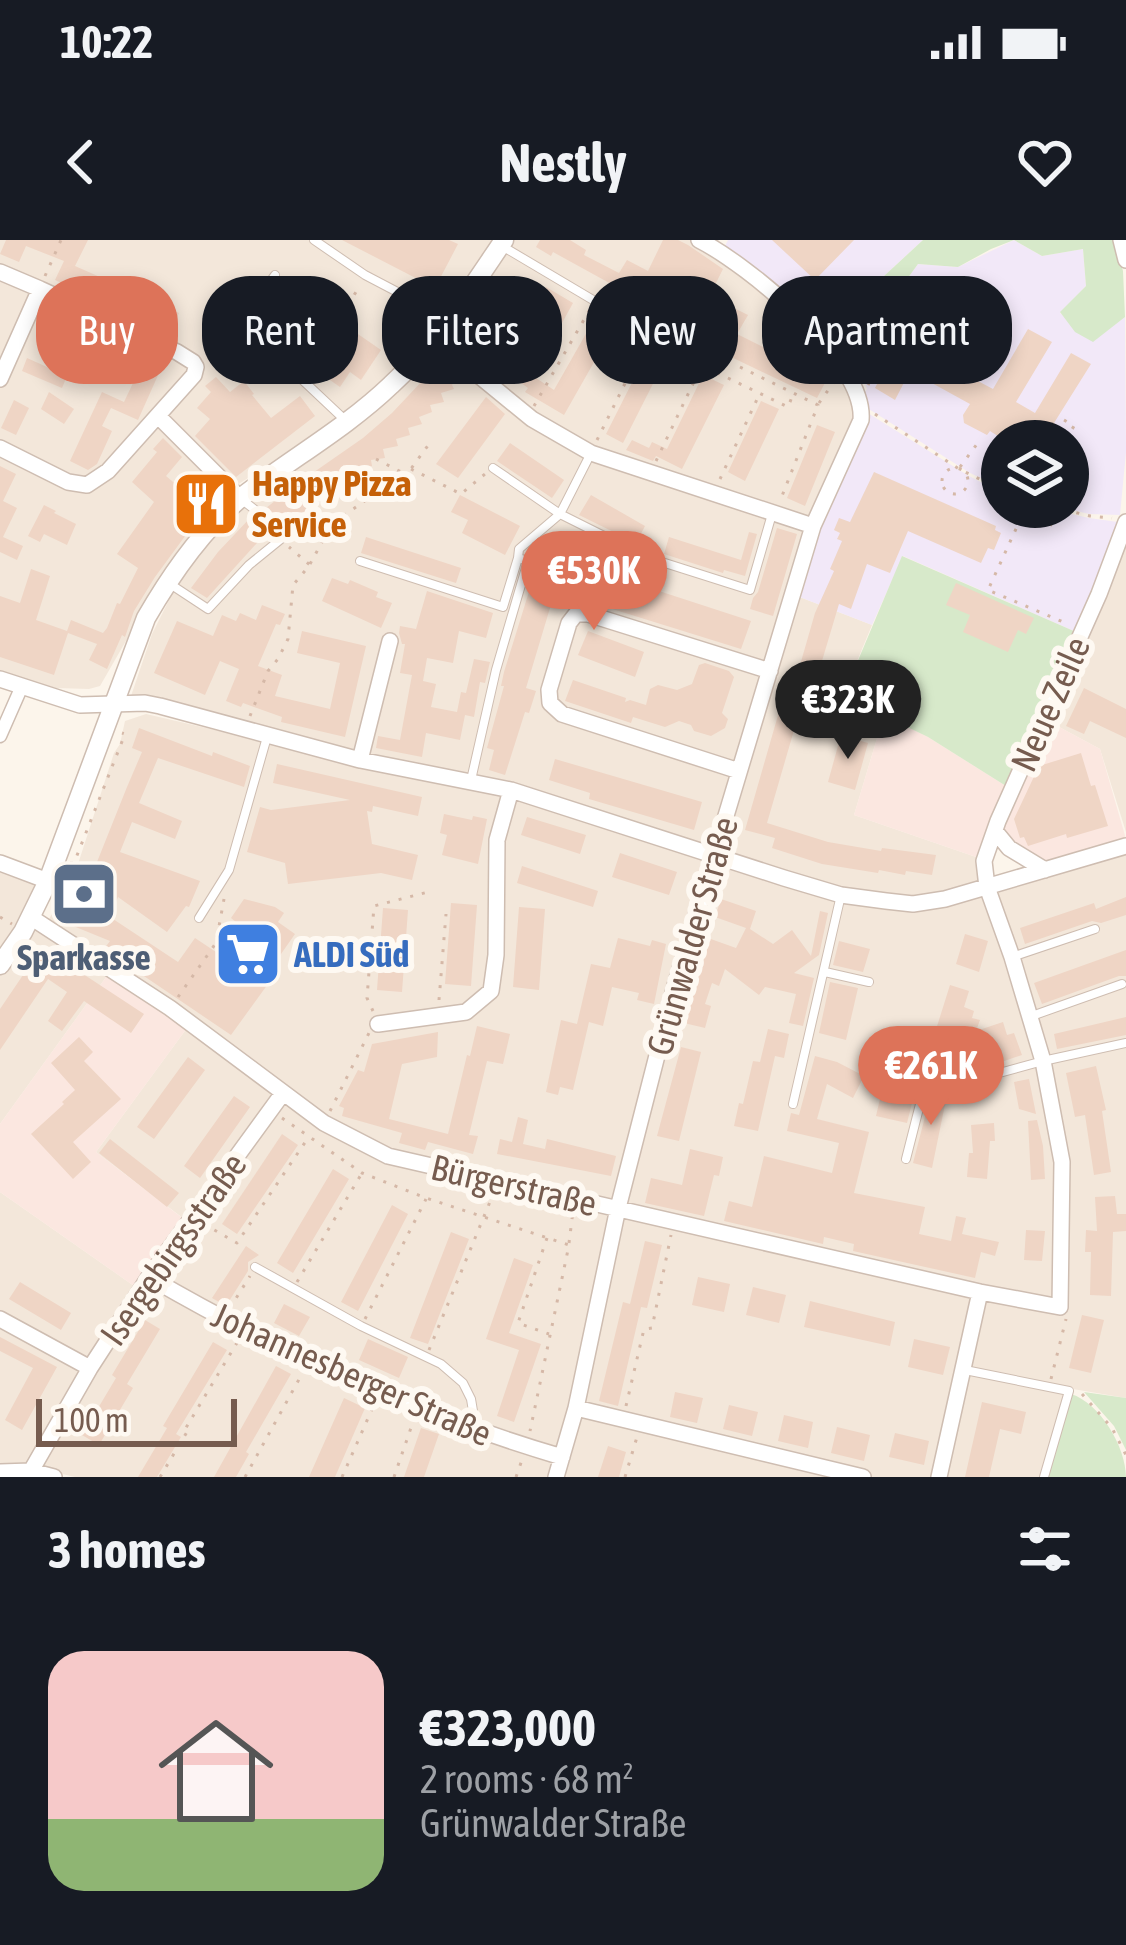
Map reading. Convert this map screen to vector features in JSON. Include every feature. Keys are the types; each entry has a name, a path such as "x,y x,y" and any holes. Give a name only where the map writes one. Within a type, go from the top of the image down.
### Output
{"street":[{"path":"699,240 719,244 762,282"},
{"path":"1121,240 1126,260"},
{"path":"479,276 502,243"},
{"path":"0,272 36,287"},
{"path":"0,379 36,298"},
{"path":"0,448 68,482 87,485 108,471 194,375 193,362 178,355"},
{"path":"0,965 32,918 146,618 167,582 196,543 240,498 393,384"},
{"path":"490,384 529,416 591,453 813,526"},
{"path":"852,384 860,401"},
{"name":"Grünwalder Straße","path":"556,1477 674,989 813,526 861,420 860,401"},
{"path":"158,416 240,498"},
{"name":"Neue Zeile","path":"987,887 984,861 994,831 1126,521"},
{"path":"739,771 562,714 550,703 549,689 569,623 576,614 588,614 770,671"},
{"path":"360,760 389,641"},
{"path":"0,679 80,705 160,706 360,760 512,790 841,895 914,904 945,899 1126,846"},
{"path":"0,736 22,686"},
{"path":"379,1024 466,1012 491,991 497,840 512,790"},
{"path":"994,831 1010,848 1045,870"},
{"path":"0,862 48,881"},
{"path":"987,887 1042,1061 1062,1162 1060,1307"},
{"name":"Bürgerstraße","path":"32,918 170,1008 324,1123 388,1156 1060,1307"},
{"name":"Isergebirgsstraße","path":"31,1471 148,1277 283,1093"},
{"name":"Johannesberger Straße","path":"148,1277 222,1320 380,1393 476,1431 562,1457"},
{"path":"939,1477 980,1292"},
{"path":"0,1319 90,1369"},
{"path":"576,1408 862,1477"},
{"path":"0,1472 31,1471 54,1477"}],"lane":[{"path":"314,240 382,284"},
{"path":"502,243 586,296"},
{"path":"275,275 241,322 347,422"},
{"path":"360,561 503,607 519,548 560,514 591,453"},
{"path":"493,468 560,514 646,557 750,590 774,513"},
{"path":"167,582 208,609 281,538 240,498"},
{"path":"470,780 496,668 528,562 518,558"},
{"path":"200,918 229,870 267,735"},
{"path":"793,1103 841,895"},
{"path":"1012,957 1095,929"},
{"path":"825,972 869,982"},
{"path":"1029,1017 1122,984"},
{"path":"906,1159 929,1069 981,1078 1126,1043"},
{"path":"255,1267 441,1364 463,1384 471,1399 476,1431"},
{"path":"964,1369 1069,1391 1043,1477"}],"path":[{"path":"46,276 61,240"},
{"path":"529,416 586,316"},
{"path":"740,367 818,405"},
{"path":"738,382 788,407 794,392"},
{"path":"591,453 625,384"},
{"path":"651,473 693,384"},
{"path":"774,513 818,405 832,384"},
{"path":"869,384 860,401 959,469 966,475 967,485 951,493 942,484 942,476 951,468 959,469 981,480"},
{"path":"713,494 760,393"},
{"path":"245,729 268,671 288,639 292,585 310,565 332,524 403,481 432,440"},
{"path":"959,469 980,440"},
{"path":"376,459 460,494 493,468"},
{"path":"1089,516 1126,521"},
{"path":"1019,528 988,590 1083,630"},
{"path":"281,538 310,565"},
{"path":"558,583 576,614"},
{"path":"56,860 74,863 125,734 104,730"},
{"path":"170,1008 217,943 224,896 221,884"},
{"path":"324,1123 369,1034 379,1024 367,998 374,906 428,892"},
{"path":"438,1014 446,914"},
{"path":"270,1110 362,1173 569,1245"},
{"path":"193,1216 237,1243 309,1137"},
{"path":"293,1288 362,1173"},
{"path":"426,1357 497,1182"},
{"path":"361,1326 426,1198"},
{"path":"516,1477 527,1447 569,1245 574,1199"},
{"path":"623,1419 644,1328 652,1328 673,1222"},
{"path":"547,1238 518,1323 550,1335"},
{"path":"222,1320 255,1267"},
{"path":"1049,1387 1067,1321 1060,1307"},
{"path":"160,1477 244,1331"},
{"path":"245,1477 309,1361"},
{"path":"1069,1391 1082,1394 1096,1407 1126,1455"},
{"path":"342,1477 380,1393"},
{"path":"394,1477 417,1409"},
{"path":"626,1477 641,1424"}],"shaded area":[{"path":"0,240 497,240 471,276 382,276 382,383 344,418 237,485 161,580 100,686 56,688 0,672"},
{"path":"510,240 719,240 713,251 762,290 762,384 846,384 856,398 855,421 713,847 470,774 357,753 151,696 131,696 152,634 175,588 205,548 243,505 371,410 392,384 562,384 562,276 481,276"},
{"path":"728,240 923,240 884,276 762,278 724,248"},
{"path":"1014,240 1042,256 1083,249 1086,286 1060,313 1093,341 1125,317 1126,452 1120,515 1089,514 1089,420 981,420 981,478 864,406 865,384 1012,384 1012,276 909,276 918,264 958,267"},
{"path":"866,412 981,482 981,528 1089,528 1089,518 1118,522 1076,632 903,556 872,625 797,596 817,530"},
{"path":"1126,545 1126,832 1100,749 1048,721"},
{"path":"797,596 872,625 843,695 884,715 854,815 976,857 981,880 915,898 841,889 720,850"},
{"path":"146,714 358,767 515,796 837,901 985,895 1036,1059 1056,1163 1057,1302 388,1152 354,1136 47,923 78,864 125,721"},
{"path":"884,715 1006,786 976,857 854,815"},
{"path":"1048,721 1100,749 1126,839 1049,862 1014,843 1001,828"},
{"path":"1126,853 1126,1398 1067,1388 1040,1477 944,1477 984,1298 1066,1313 1067,1160 1051,1064 996,893"},
{"path":"0,867 40,885 0,955"},
{"path":"35,924 109,973 0,1124 0,973"},
{"path":"109,973 187,1028 96,1152 185,1220 137,1288 0,1192 0,1124"},
{"path":"187,1028 350,1144 974,1296 935,1477 75,1477 37,1468 94,1371 192,1225 96,1152"},
{"path":"0,1192 137,1288 27,1468 0,1468"}],"green space":[{"path":"923,240 1014,240 958,267 918,264 909,276 884,276"},
{"path":"1014,240 1114,240 1123,271 1125,317 1093,342 1075,332 1060,312 1086,286 1083,249 1042,256"},
{"path":"902,556 1076,632 1006,786 928,737 843,696"},
{"path":"1084,1392 1126,1398 1126,1450 1114,1426"},
{"path":"1071,1394 1092,1407 1109,1428 1126,1477 1046,1477"}],"building":[{"path":"6,240 88,240 75,266 98,276 57,276 64,261 26,246 19,262 0,254"},
{"path":"342,240 449,240 458,244 441,276 412,276"},
{"path":"540,240 570,240 586,250 584,255 619,273 627,260 648,271 663,240 678,240 723,269 720,276 597,276 536,247"},
{"path":"772,240 854,240 819,276 811,276"},
{"path":"562,296 573,303 562,323"},
{"path":"738,310 748,315 738,332"},
{"path":"1028,329 1052,342 1016,402 1035,413 1071,353 1091,364 1056,420 981,420 981,432 964,423 970,404 934,384 984,384 993,389 996,384 1012,384 1012,356"},
{"path":"358,334 381,350 361,380 358,378"},
{"path":"586,334 586,376 564,415 525,392 528,388 523,384 545,384 554,390 562,384"},
{"path":"738,334 762,346 762,372 738,360"},
{"path":"27,358 36,362 36,377 22,371"},
{"path":"133,384 154,384 138,420 111,408 102,426 112,431 97,464 88,470 70,461 102,392 124,402"},
{"path":"223,384 230,392 246,384 271,418 300,396 315,416 236,477 195,436 210,419 197,408 211,392 205,386"},
{"path":"419,384 453,384 454,389 441,393 444,402 430,405 432,412 419,417 422,424 396,439 398,446 383,449 385,458 358,469 359,476 344,478 345,486 331,487 333,493 318,495 321,502 306,504 308,511 294,514 296,520 281,524 266,508 363,438"},
{"path":"631,384 653,384 623,443 606,434"},
{"path":"699,384 724,385 682,469 656,456 653,461 626,450 632,440 667,449"},
{"path":"788,384 824,384 817,398"},
{"path":"877,384 903,384 895,400 875,388"},
{"path":"49,392 74,409 64,424 41,409"},
{"path":"486,397 505,414 458,478 436,464"},
{"path":"14,400 29,408 16,435 1,428"},
{"path":"761,401 779,409 745,481 728,472"},
{"path":"817,425 835,432 805,506 787,498"},
{"path":"163,438 182,457 166,476 185,492 200,475 221,496 155,577 107,669 89,660 97,644 68,633 54,675 0,657 0,596 20,603 31,569 50,576 36,620 67,631 71,620 103,633 107,628 138,568 117,554 154,502 132,482"},
{"path":"510,443 564,480 552,498 497,461"},
{"path":"0,466 16,474 3,501 17,508 3,537 23,546 17,560 0,552"},
{"path":"874,472 981,519 981,528 1001,533 994,550 988,548 981,563 908,531 890,573 867,564 851,609 839,604 813,691 806,689 767,823 828,842 936,855 932,875 822,864 772,848 775,838 745,830 787,684 794,686 815,613 834,571 830,569 842,541 834,530 839,518 850,522"},
{"path":"460,495 520,526 505,555 462,533 468,520 451,512"},
{"path":"591,495 645,526 636,543 579,515"},
{"path":"44,505 76,524 67,545 44,534 40,542 28,536"},
{"path":"251,517 266,533 207,598 191,588 218,552"},
{"path":"777,528 797,534 773,616 750,609"},
{"path":"749,532 757,534 745,576 664,554 669,537 741,560"},
{"path":"366,537 461,568 456,583 361,553"},
{"path":"550,556 633,582 638,562 664,571 659,591 751,621 741,649 577,598 581,586 559,578 526,688 536,691 505,775 489,770 494,750 487,748 532,582 541,585"},
{"path":"332,578 348,584 350,580 392,603 381,628 322,601"},
{"path":"956,583 1034,618 1026,634 1018,630 1008,652 963,632 970,615 946,605"},
{"path":"427,591 493,613 486,638 459,631 453,663 427,658 423,681 436,684 431,707 457,712 474,659 490,662 485,683 480,682 474,717 465,715 460,740 426,733 422,757 376,748 378,736 400,740 412,675 400,673 405,644 400,626 416,629"},
{"path":"262,605 285,614 258,666 282,675 275,696 330,709 340,663 297,653 302,631 366,646 345,737 281,722 282,717 226,701 239,669 220,661 205,695 154,673 177,621 213,636 222,615 236,621 240,613 256,620"},
{"path":"588,631 644,652 635,677 578,655"},
{"path":"705,663 734,677 722,713 728,719 725,728 711,736 679,721 665,727 633,717 631,723 565,701 573,680 626,698 625,702 646,705 650,689 658,685 677,690 692,684 699,665"},
{"path":"1084,688 1126,709 1126,738 1090,721 1084,734 1066,726"},
{"path":"139,728 250,766 244,787 158,758 139,803 182,821 175,839 132,822 120,852 200,881 189,907 167,932 118,897 110,917 178,962 195,938 216,952 237,923 231,918 244,899 284,913 278,922 295,934 267,974 273,977 231,1035 104,949 110,941 61,921 78,878 89,882 142,752 132,748"},
{"path":"841,735 868,743 855,790 828,782"},
{"path":"1081,753 1108,826 1028,846 1014,819 1039,766"},
{"path":"555,759 702,802 694,830 589,799 590,793 549,780"},
{"path":"277,764 422,797 418,816 373,806 372,812 367,811 372,844 418,855 412,880 381,873 288,884 285,863 247,852 260,807 271,810 350,800 273,783"},
{"path":"444,814 487,819 478,864 442,855 447,835 440,833"},
{"path":"527,817 586,835 580,854 521,835"},
{"path":"620,853 677,872 669,895 612,877"},
{"path":"522,866 598,891 593,907 517,883"},
{"path":"1126,897 1126,915 1092,921 1025,944 1020,928"},
{"path":"721,899 756,911 750,929 773,944 792,930 811,956 820,911 828,913 819,955 794,973 814,978 803,1026 789,1023 796,994 765,987 759,995 725,969 719,986 712,983 705,1004 711,1006 705,1028 684,1023 708,938 736,948 746,928 715,917"},
{"path":"451,903 477,905 471,986 445,984"},
{"path":"519,907 545,909 539,990 513,987"},
{"path":"383,908 408,910 402,992 377,990"},
{"path":"965,934 988,941 979,972 956,964"},
{"path":"618,938 650,946 652,940 666,944 654,1004 637,1000 639,993 612,987 603,1026 589,1022 573,1090 560,1087 558,1095 546,1092 561,1020 577,1024 591,964 610,968"},
{"path":"839,941 870,949 863,972 833,965"},
{"path":"42,947 144,1014 131,1033 84,1001 62,1031 48,1021 67,992 48,979 0,1050 0,1009"},
{"path":"1126,950 1126,976 1042,1004 1034,983"},
{"path":"830,982 858,988 846,1040 819,1033"},
{"path":"950,985 969,991 964,1007 980,1020 976,1031 1003,1022 1007,1035 1014,1033 1022,1055 981,1069 967,1032 956,1065 927,1058"},
{"path":"1126,1017 1126,1035 1057,1049 1054,1034"},
{"path":"477,1026 510,1034 503,1064 487,1061 469,1135 478,1136 473,1154 428,1142 425,1150 399,1143 402,1133 342,1116 344,1108 339,1106 358,1070 364,1072 372,1044 438,1032 437,1057 402,1064 389,1119 448,1134"},
{"path":"768,1029 789,1034 784,1058 775,1056 758,1131 734,1126 753,1061 760,1062"},
{"path":"79,1037 93,1052 84,1061 121,1099 73,1142 91,1162 73,1179 31,1134 75,1090 51,1063"},
{"path":"681,1047 701,1052 679,1141 657,1136"},
{"path":"892,1047 924,1055 907,1123 876,1116"},
{"path":"815,1056 864,1076 853,1098 827,1084 817,1119 869,1132 854,1193 925,1207 919,1234 951,1241 956,1216 966,1218 962,1234 999,1242 995,1256 981,1252 975,1278 853,1251 854,1244 824,1237 823,1244 724,1221 729,1201 752,1207 764,1156 832,1173 839,1143 787,1131 791,1113 799,1115"},
{"path":"188,1057 205,1070 154,1139 137,1127"},
{"path":"1096,1066 1106,1110 1102,1111 1111,1172 1094,1175 1085,1115 1075,1117 1066,1073"},
{"path":"1029,1079 1036,1114 1019,1109 1014,1082"},
{"path":"933,1086 948,1090 932,1168 913,1163"},
{"path":"234,1096 250,1107 200,1178 184,1166"},
{"path":"518,1117 528,1120 523,1144 545,1149 547,1139 616,1156 611,1176 497,1154 500,1139 512,1142"},
{"path":"1037,1120 1045,1179 1031,1180 1028,1121"},
{"path":"994,1123 987,1179 967,1177 969,1153 973,1153 971,1125"},
{"path":"282,1134 298,1145 237,1234 222,1224"},
{"path":"110,1139 179,1193 167,1207 99,1153"},
{"path":"690,1149 723,1157 704,1216 645,1203 651,1178 682,1185"},
{"path":"333,1169 349,1179 293,1273 277,1263"},
{"path":"1115,1196 1117,1214 1126,1214 1126,1231 1113,1232 1111,1296 1090,1295 1091,1252 1085,1252 1086,1230 1097,1231 1095,1197"},
{"path":"392,1205 408,1214 358,1311 341,1302"},
{"path":"1026,1230 1045,1231 1042,1261 1024,1260"},
{"path":"451,1232 469,1239 428,1344 410,1338"},
{"path":"645,1241 662,1245 647,1308 641,1307 618,1406 599,1401 623,1302 630,1304"},
{"path":"246,1246 259,1255 248,1262 248,1271 226,1306 212,1298"},
{"path":"514,1258 533,1265 509,1333 541,1344 514,1422 497,1416 519,1350 486,1339"},
{"path":"698,1277 730,1284 724,1312 692,1305"},
{"path":"20,1282 71,1313 61,1330 9,1299"},
{"path":"753,1287 786,1295 779,1323 746,1315"},
{"path":"810,1301 895,1322 890,1346 804,1327"},
{"path":"284,1304 310,1317 299,1336 274,1323"},
{"path":"1082,1315 1104,1320 1091,1373 1069,1368"},
{"path":"145,1320 160,1329 127,1384 133,1388 99,1445 82,1435"},
{"path":"0,1337 57,1367 22,1430 5,1420 33,1368 0,1351"},
{"path":"368,1339 408,1357 399,1378 359,1360"},
{"path":"914,1339 950,1347 943,1375 908,1367"},
{"path":"213,1342 227,1350 176,1434 181,1437 157,1477 138,1477 167,1428 163,1426"},
{"path":"276,1366 291,1374 249,1454 236,1477 214,1477"},
{"path":"675,1392 703,1398 697,1423 670,1417"},
{"path":"344,1398 365,1408 335,1477 309,1477"},
{"path":"982,1402 1026,1412 1021,1434 1000,1429 989,1477 965,1477"},
{"path":"729,1405 758,1412 752,1436 723,1429"},
{"path":"784,1415 813,1422 808,1448 778,1441"},
{"path":"837,1427 870,1435 864,1461 831,1453"},
{"path":"421,1428 439,1434 424,1477 404,1477"},
{"path":"895,1433 929,1441 924,1465 889,1457"},
{"path":"608,1446 626,1452 619,1477 598,1477"}],"place":[{"name":"Happy Pizza Service","path":"206,504"},
{"name":"Sparkasse","path":"84,894"},
{"name":"ALDI Süd","path":"248,954"}]}
